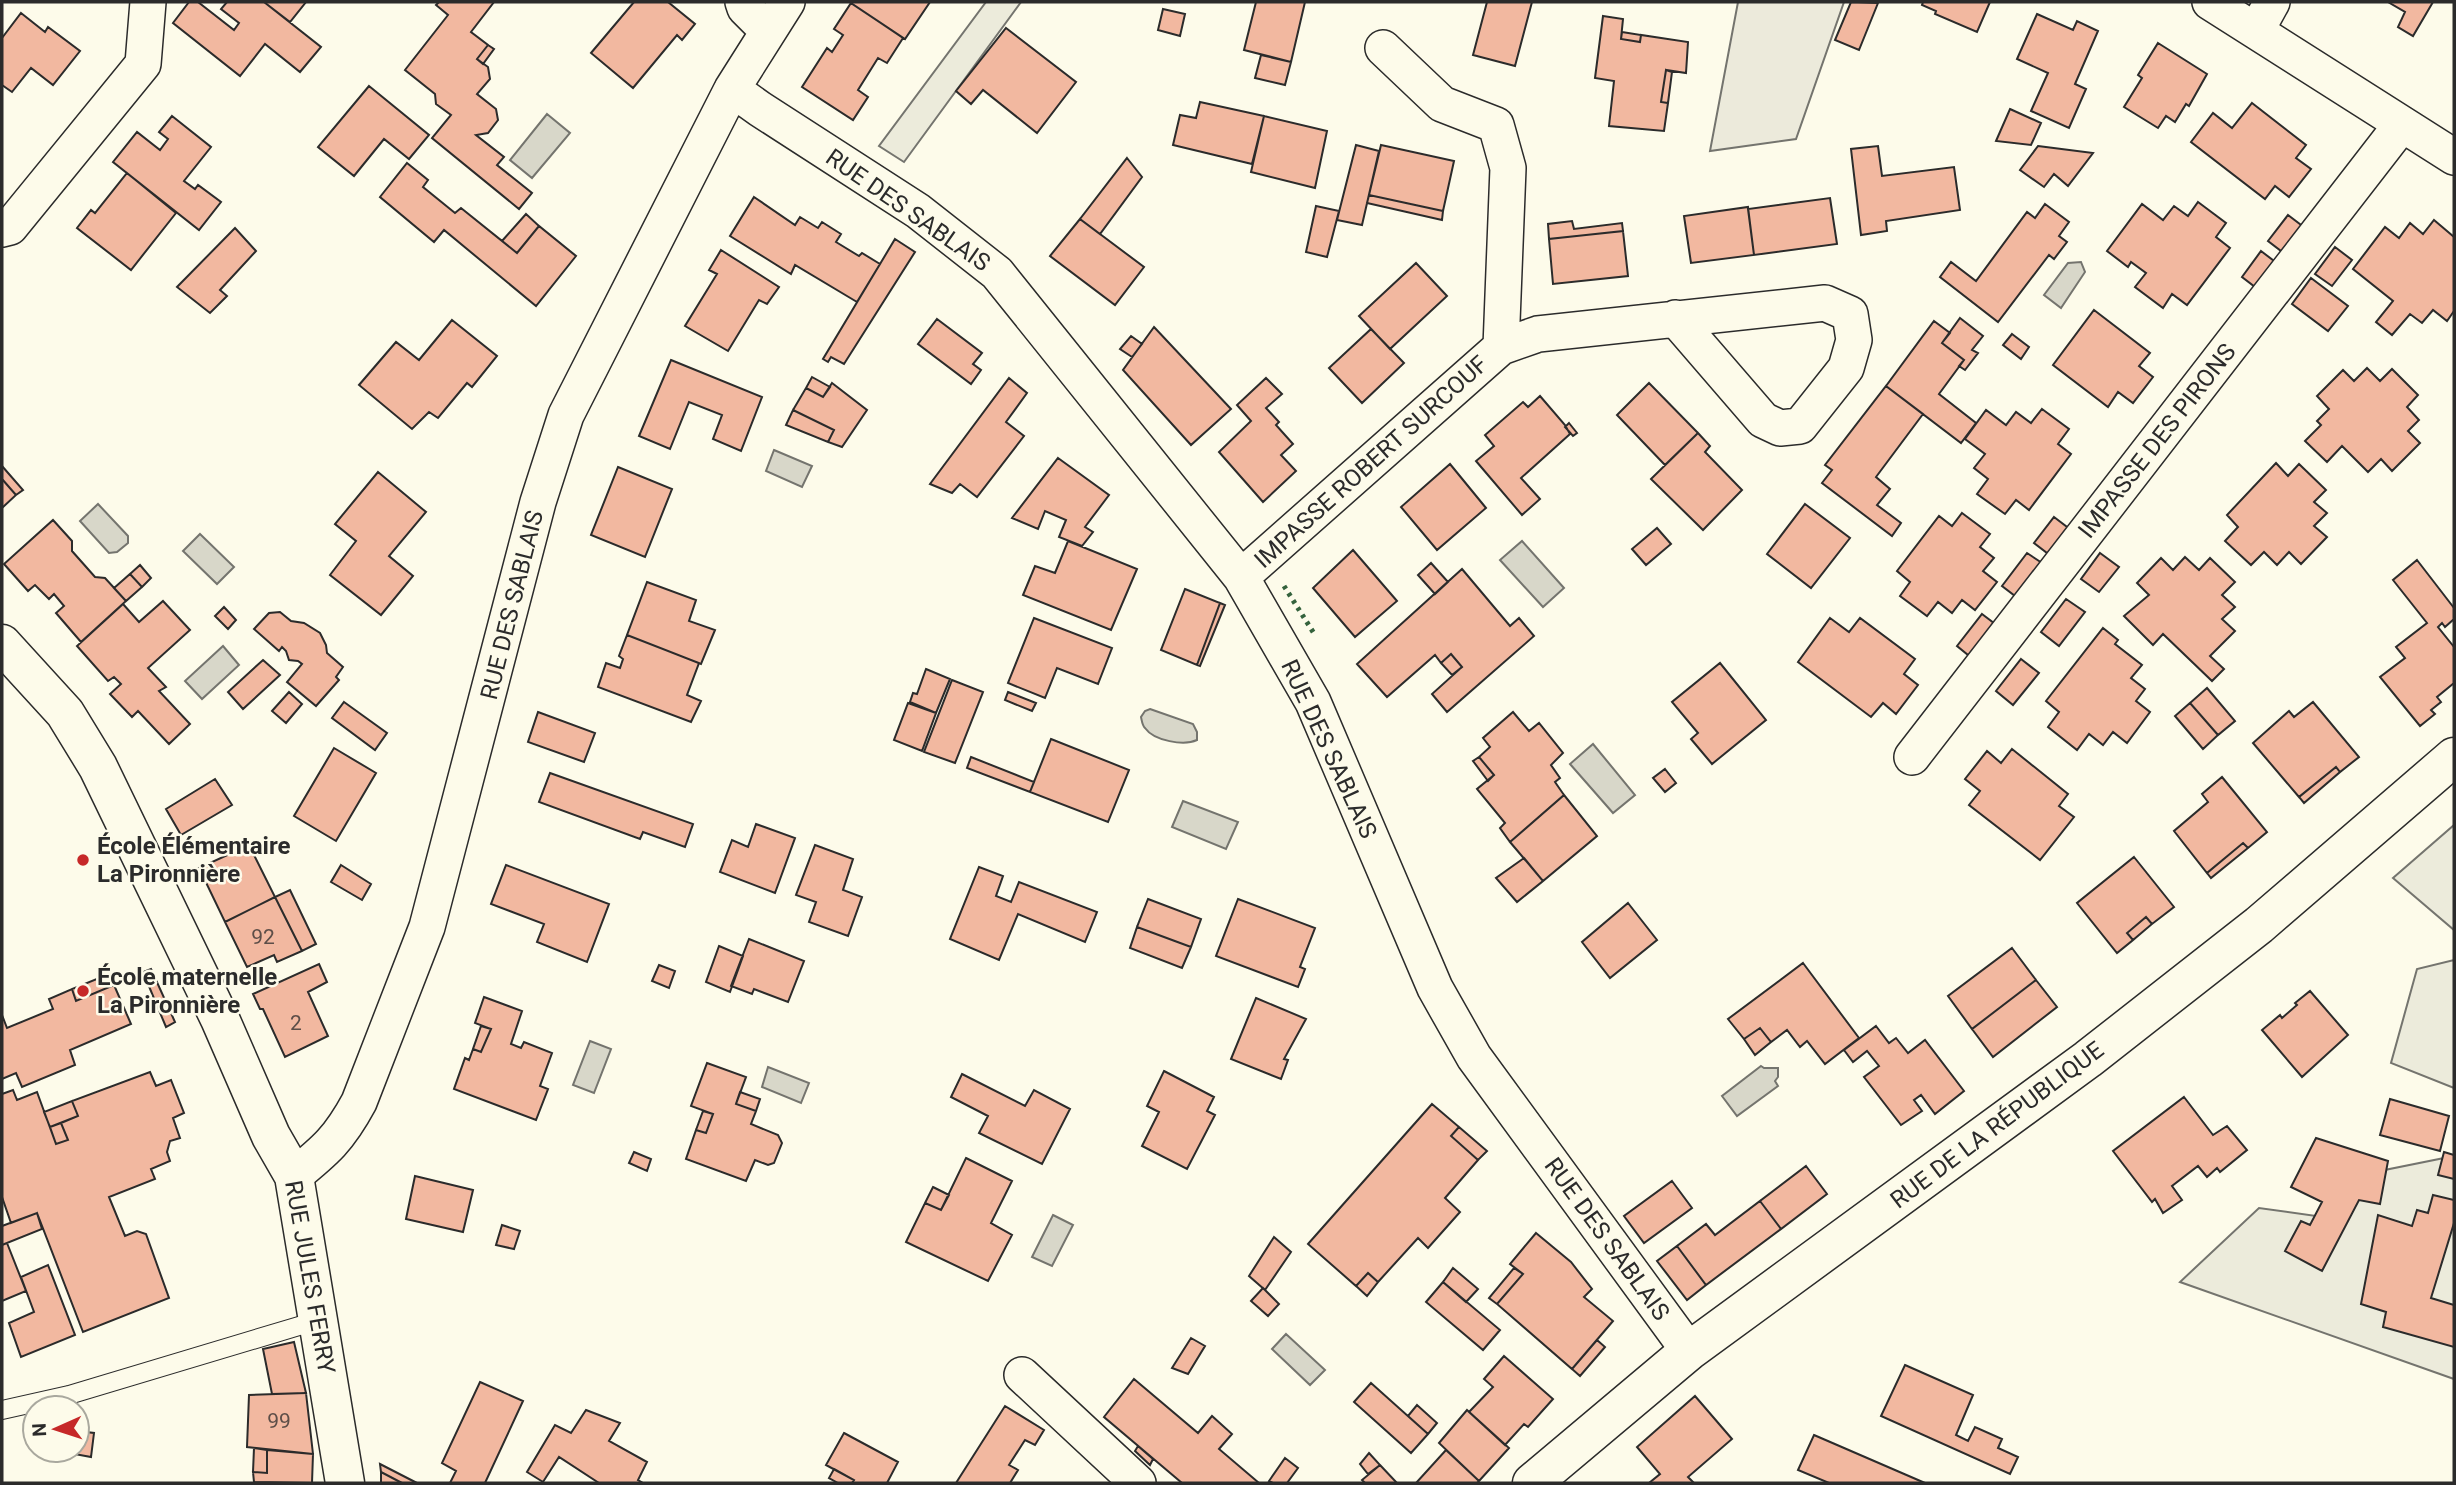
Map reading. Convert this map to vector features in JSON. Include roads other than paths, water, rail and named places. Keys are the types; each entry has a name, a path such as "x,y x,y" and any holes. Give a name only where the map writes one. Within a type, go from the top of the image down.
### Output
{"street":[{"path":"2,229 9,227 144,64 148,2"},
{"path":"743,2 745,8 768,31"},
{"path":"732,89 787,2"},
{"path":"2210,2 2264,16 2402,124 2454,157"},
{"name":"IMPASSE ROBERT SURCOUF","path":"1383,48 1441,104 1496,125 1508,168 1501,347"},
{"name":"RUE DES SABLAIS","path":"294,1176 328,1148 359,1102 427,927 538,502 566,415 732,89 918,211 997,273 1241,577 1313,702 1435,988 1474,1057 1689,1351"},
{"name":"IMPASSE DES PIRONS","path":"1912,757 2402,124"},
{"name":"IMPASSE ROBERT SURCOUF","path":"1241,577 1501,347 1538,334 1675,318 1825,303 1850,314 1854,340 1846,368 1800,426 1780,428 1763,420 1675,318"},
{"name":"RUE JULES FERRY","path":"5,653 65,713 98,767 220,1019 271,1136 294,1176 345,1483"},
{"name":"RUE DE LA RÉPUBLIQUE","path":"1532,1483 1689,1351 2088,1059 2259,925 2454,757"},
{"path":"1022,1375 1138,1483"}],"lane":[{"path":"2,1410 69,1395 319,1320"}],"place":[{"name":"École Élémentaire La Pironnière","path":"83,860"},
{"name":"École maternelle La Pironnière","path":"83,991"}]}
